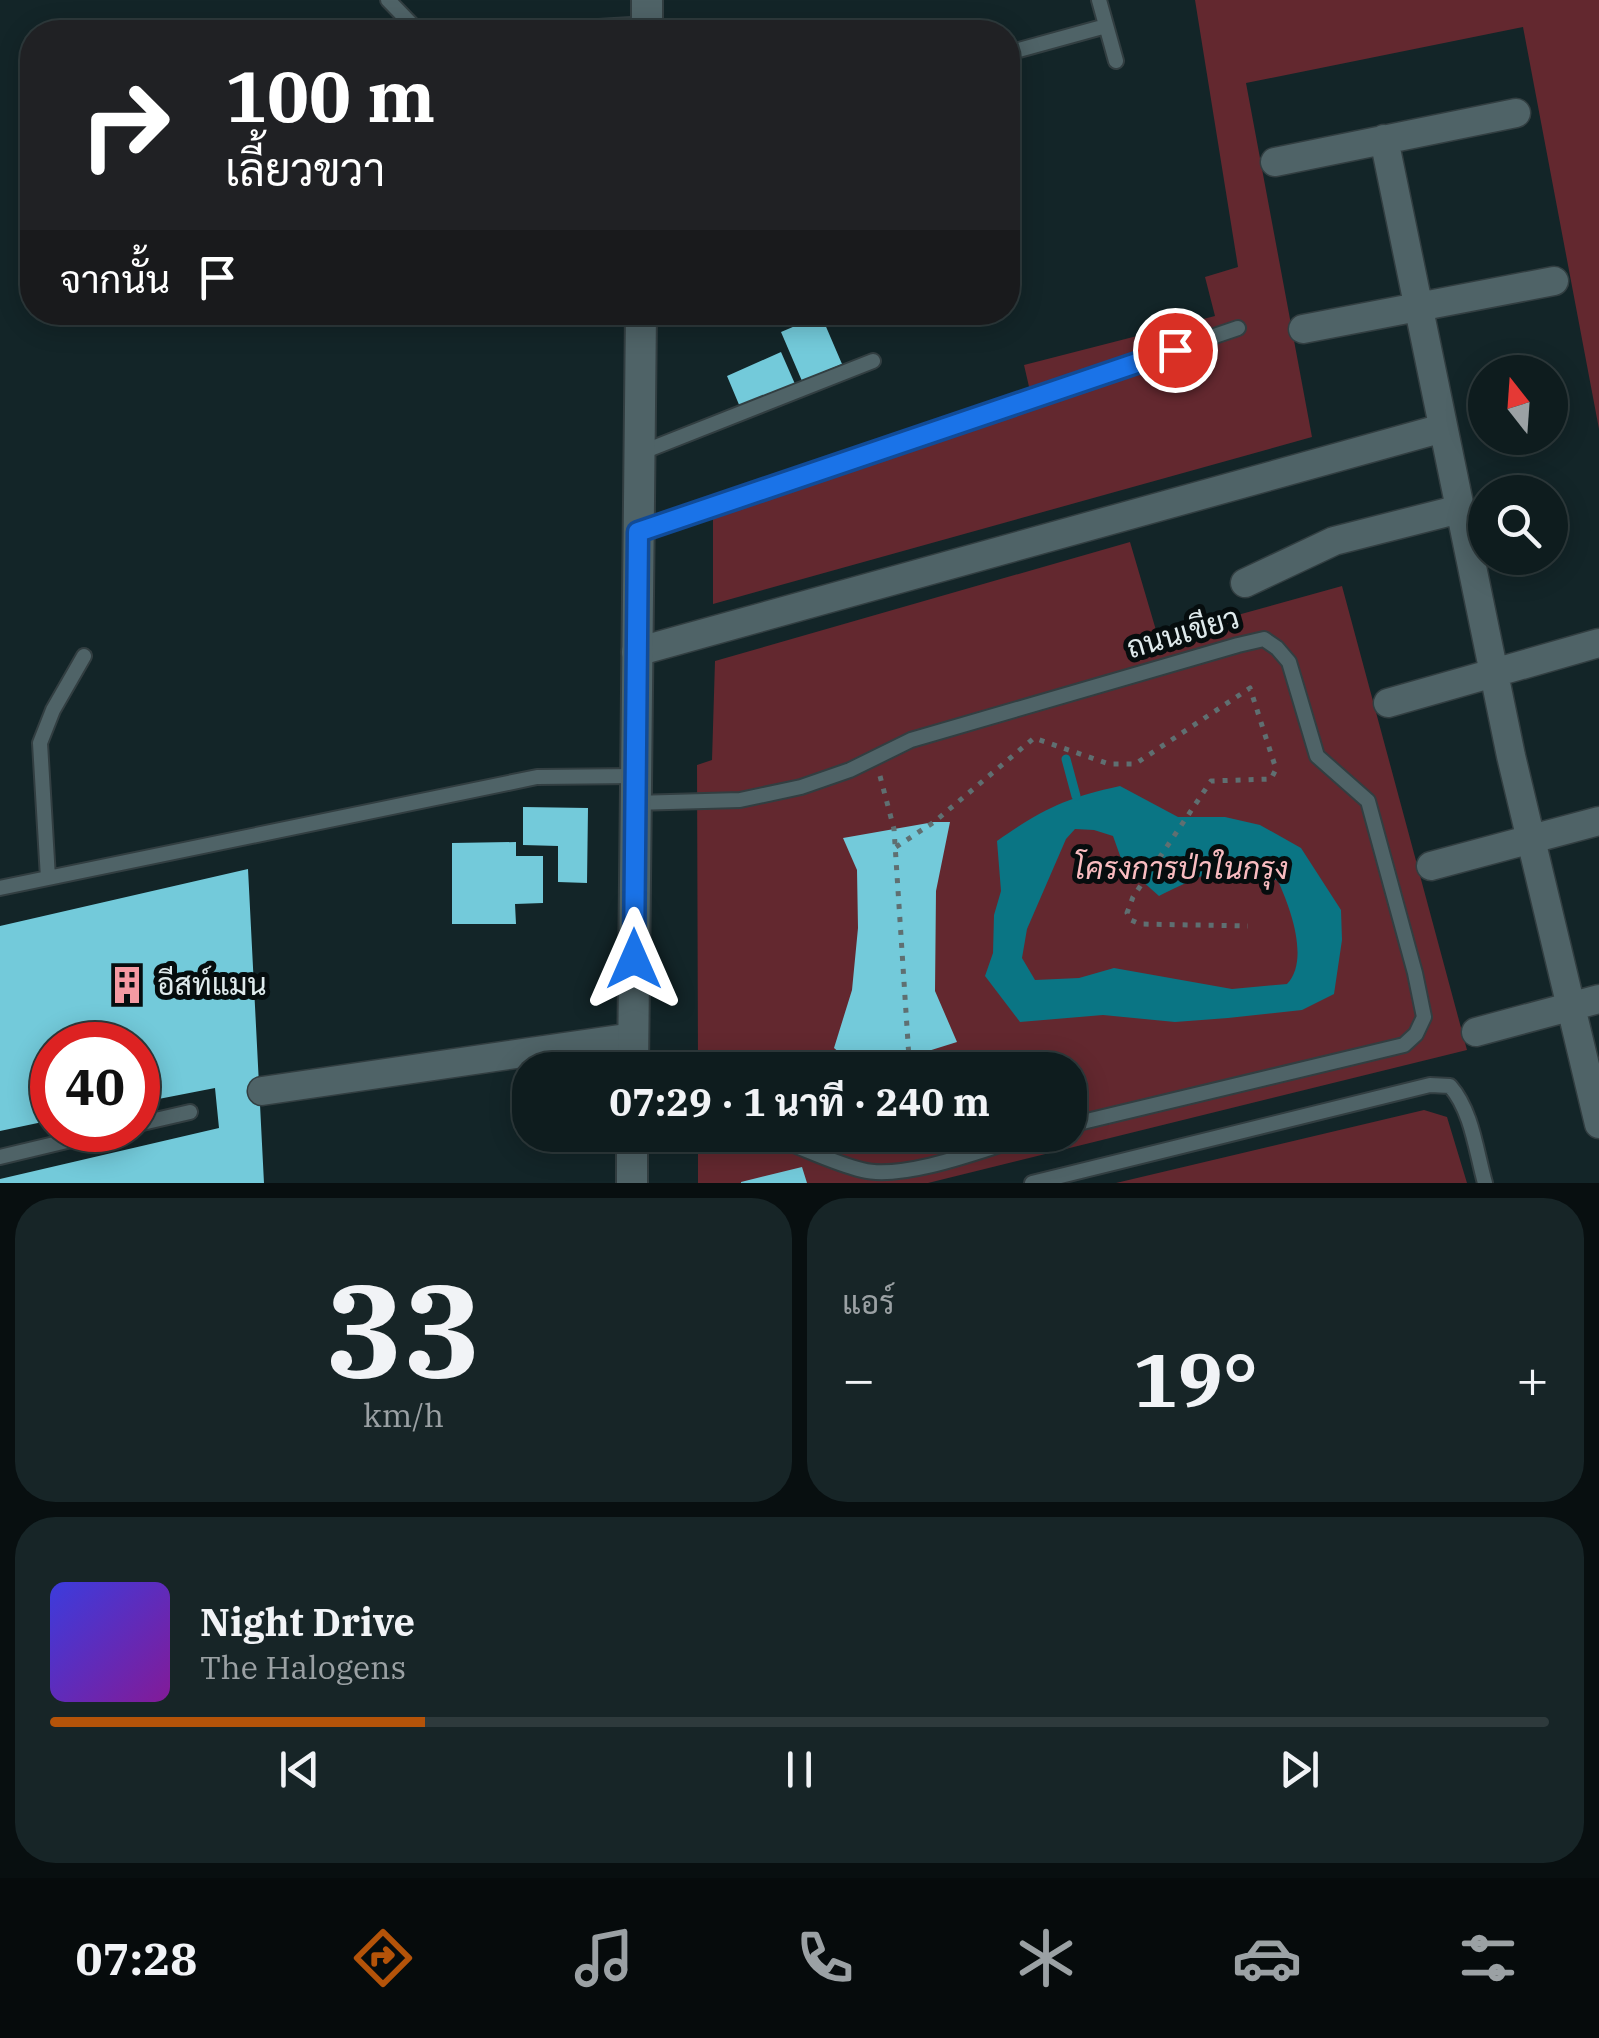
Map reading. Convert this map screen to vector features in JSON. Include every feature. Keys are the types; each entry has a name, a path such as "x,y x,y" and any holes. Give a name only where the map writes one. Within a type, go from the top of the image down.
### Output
{"street":[{"path":"1274,162 1516,112"},
{"path":"1384,140 1494,673 1599,1124"},
{"path":"1304,329 1554,281"},
{"path":"634,1052 641,325"},
{"path":"636,652 1443,428"},
{"path":"1246,582 1334,541 1460,509"},
{"path":"1388,703 1599,643"},
{"path":"1431,866 1599,821"},
{"path":"1476,1032 1599,998"},
{"path":"262,1091 634,1036"},
{"path":"632,1152 632,1183"}],"lane":[{"path":"388,0 407,20"},
{"path":"1098,0 1116,62"},
{"path":"1020,50 1106,26"},
{"path":"638,532 1238,328"},
{"path":"639,453 872,361"},
{"name":"ถนนเขียว","path":"0,888 536,777 740,800 801,788 911,740 1264,640 1288,662 1317,756 1368,800 1424,1018 1416,1034 1404,1045 1087,1121"},
{"path":"48,878 40,743 52,710 84,656"},
{"path":"1032,1183 1430,1086 1450,1086 1464,1107 1485,1183"},
{"path":"160,1119 190,1112"},
{"path":"0,1157 30,1150"},
{"path":"811,1152 865,1172 901,1170 974,1152"}],"path":[{"path":"896,847 934,822 1034,738 1109,764 1135,764 1250,688 1276,770 1271,779 1211,781 1133,897 1127,913 1130,920 1140,924 1248,926"},
{"path":"874,758 889,802 896,847 910,1052"}],"green space":[{"path":"1195,0 1599,0 1599,429 1523,27 1246,83 1312,437 713,604 713,505 1030,391 1024,365 1215,316 1205,277 1238,267"},
{"name":"โครงการป่าในกรุง","path":"1130,542 1158,637 1342,586 1467,1050 1087,1144 1087,1052 698,1052 697,765 712,760 715,661"},
{"path":"1424,1110 1447,1117 1467,1183 1116,1183"},
{"name":"โครงการป่าในกรุง","path":"698,1152 1054,1152 928,1183 698,1183"}],"water":[{"path":"1120,786 1178,817 1225,817 1260,825 1301,848 1341,910 1342,940 1334,994 1302,1010 1228,1018 1175,1022 1103,1015 1020,1022 985,976 993,953 994,915 1001,891 997,841 1055,806","holes":["1075,829 1113,836 1123,864 1159,896 1203,876 1230,870 1245,870 1278,881 1296,933 1297,961 1287,984 1232,989 1114,968 1079,978 1035,980 1022,958 1027,929 1066,839"]}],"building":[{"path":"797,325 825,325 842,364 802,381 781,332"},
{"path":"781,352 795,384 740,407 727,376"},
{"path":"523,807 588,808 587,883 558,882 558,846 523,845"},
{"path":"950,822 936,891 935,991 957,1042 925,1052 839,1052 834,1048 852,990 858,928 857,870 843,838"},
{"path":"516,842 516,856 543,856 543,903 515,904 516,924 452,924 452,843"},
{"name":"อีสท์แมน","path":"248,869 264,1183 0,1183 0,1179 116,1152 160,1152 160,1142 219,1128 215,1088 160,1099 160,1022 30,1022 30,1125 0,1131 0,926"},
{"path":"802,1167 807,1183 741,1183 741,1182"}],"waterway":[{"path":"1066,759 1076,796"}],"place":[{"name":"อีสท์แมน","path":"127,985"}],"route":[{"path":"634,959 638,532 1175,350"}]}
